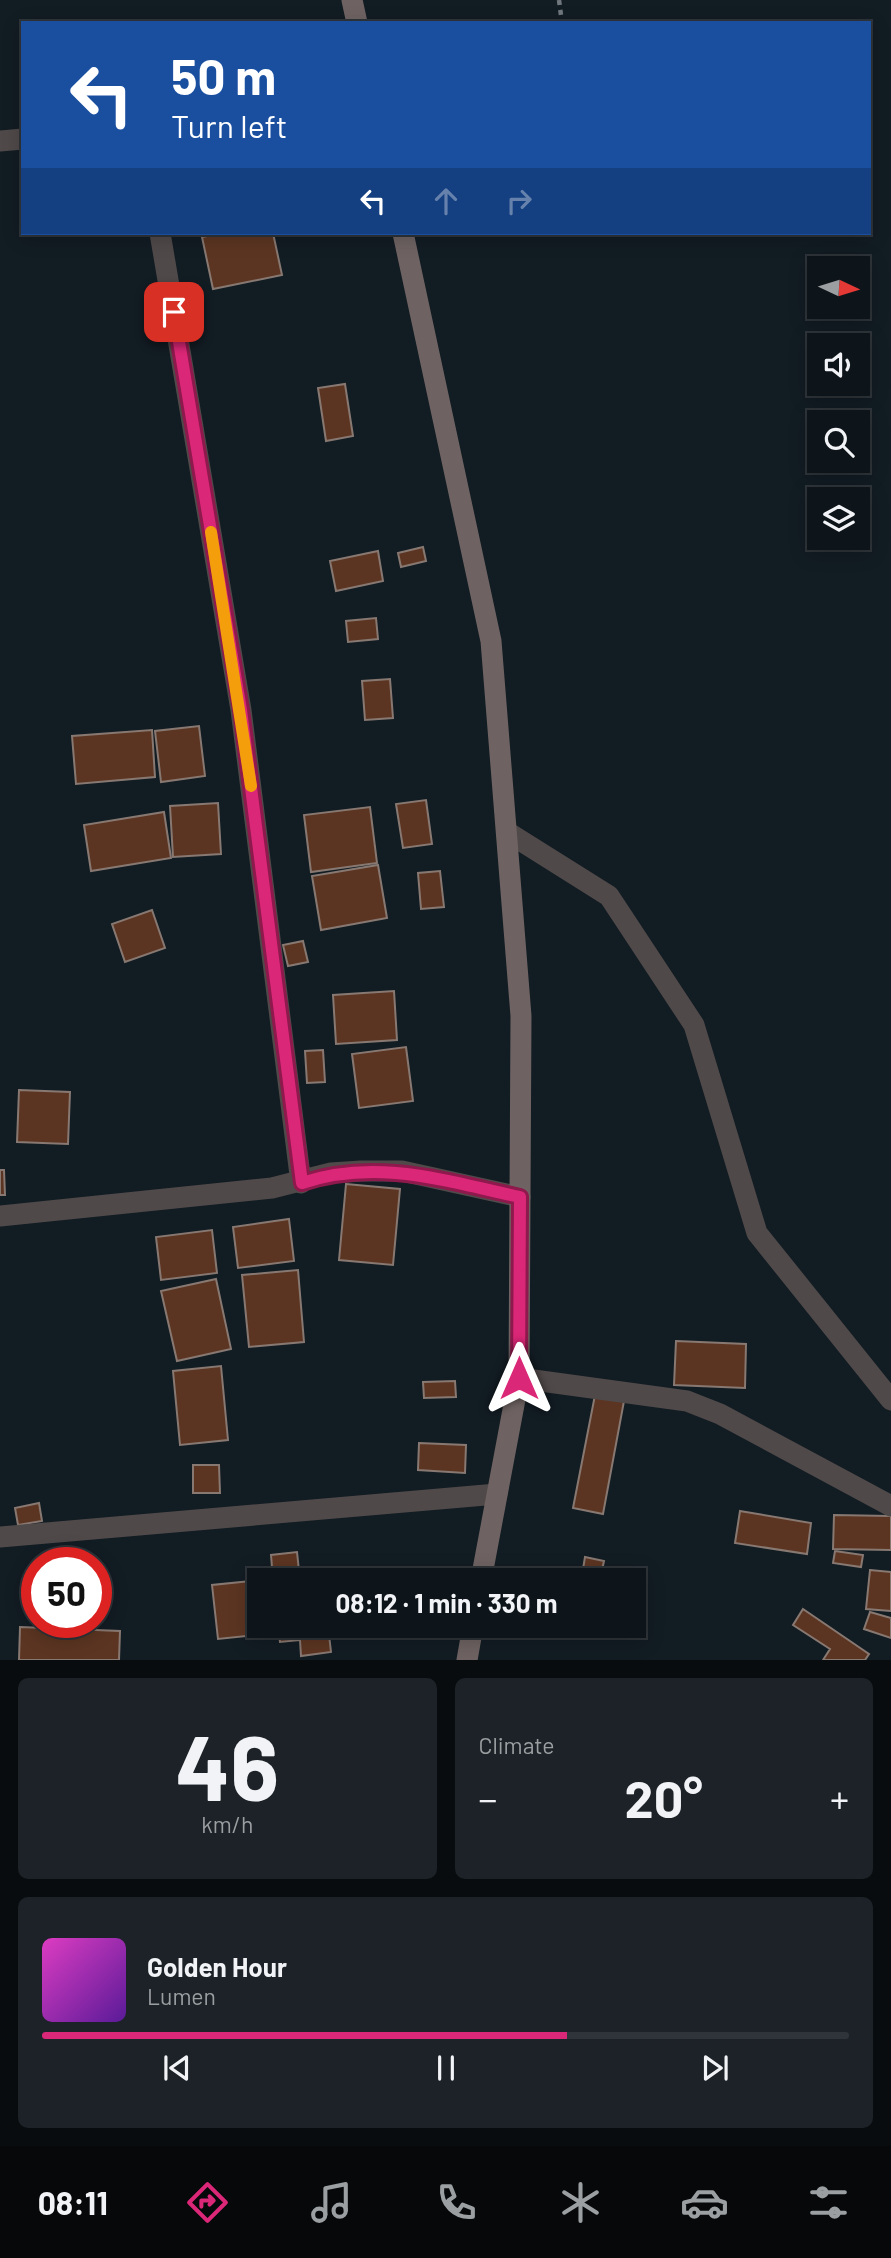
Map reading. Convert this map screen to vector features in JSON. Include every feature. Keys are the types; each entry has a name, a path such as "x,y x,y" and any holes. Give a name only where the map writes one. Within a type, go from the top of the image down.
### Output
{"main road":[{"path":"352,0 357,21"},
{"path":"403,235 491,640 521,1016 519,1378 483,1568"},
{"path":"467,1660 471,1638"}],"street":[{"path":"0,141 21,139"},
{"path":"160,235 241,710 302,1183"},
{"path":"506,832 609,896 694,1025 757,1233 891,1400"},
{"path":"0,1216 302,1183 331,1173 402,1171 520,1197"},
{"path":"519,1378 687,1401 720,1414 891,1506"},
{"path":"0,1537 498,1494"}],"path":[{"path":"559,0 562,21"}],"building":[{"path":"273,235 282,275 213,289 202,237"},
{"path":"345,384 353,436 326,441 318,388"},
{"path":"423,547 426,561 401,567 398,553"},
{"path":"378,551 383,581 336,591 330,561"},
{"path":"376,618 378,639 348,642 346,621"},
{"path":"390,679 393,718 365,720 362,681"},
{"path":"199,726 205,776 161,782 155,731"},
{"path":"152,730 155,777 76,784 72,736"},
{"path":"426,800 432,844 403,848 396,804"},
{"path":"218,803 221,854 173,857 170,806"},
{"path":"370,807 377,863 311,872 304,815"},
{"path":"164,812 171,858 91,871 84,825"},
{"path":"378,865 387,918 321,930 312,876"},
{"path":"440,871 444,907 421,909 418,873"},
{"path":"152,910 165,948 125,962 112,924"},
{"path":"303,941 308,962 288,966 283,945"},
{"path":"394,991 397,1040 336,1044 333,995"},
{"path":"406,1047 413,1101 359,1108 352,1054"},
{"path":"323,1050 325,1082 307,1083 305,1051"},
{"path":"19,1090 70,1092 68,1144 17,1142"},
{"path":"0,1170 4,1170 5,1195 0,1195"},
{"path":"346,1184 400,1189 393,1265 339,1260"},
{"path":"289,1219 294,1261 238,1268 233,1227"},
{"path":"212,1230 217,1273 161,1280 156,1237"},
{"path":"298,1270 304,1342 249,1347 242,1275"},
{"path":"216,1279 231,1349 177,1361 161,1291"},
{"path":"676,1341 746,1344 745,1388 674,1385"},
{"path":"221,1366 228,1440 180,1445 173,1371"},
{"path":"455,1381 456,1397 424,1398 423,1382"},
{"path":"595,1395 624,1401 603,1514 573,1508"},
{"path":"419,1443 466,1445 465,1473 418,1470"},
{"path":"193,1465 219,1465 220,1493 193,1493"},
{"path":"39,1503 42,1521 18,1525 15,1508"},
{"path":"740,1511 811,1523 807,1554 735,1543"},
{"path":"834,1515 891,1516 891,1550 833,1549"},
{"path":"835,1551 863,1555 861,1567 833,1563"},
{"path":"297,1552 299,1568 272,1568 271,1555"},
{"path":"585,1557 604,1561 602,1568 583,1568"},
{"path":"870,1570 891,1572 891,1611 866,1609"},
{"path":"247,1581 247,1636 218,1639 212,1585"},
{"path":"803,1609 869,1654 865,1660 823,1660 830,1649 793,1625"},
{"path":"870,1612 891,1618 891,1638 864,1629"},
{"path":"20,1627 21,1638 112,1638 112,1631 120,1631 119,1660 19,1660"},
{"path":"280,1638 329,1638 331,1652 301,1656 300,1640 280,1642"}],"slow traffic":[{"path":"211,532 251,786"}],"route":[{"path":"174,312 241,710 302,1183 331,1173 402,1171 520,1197 519,1378"}]}
